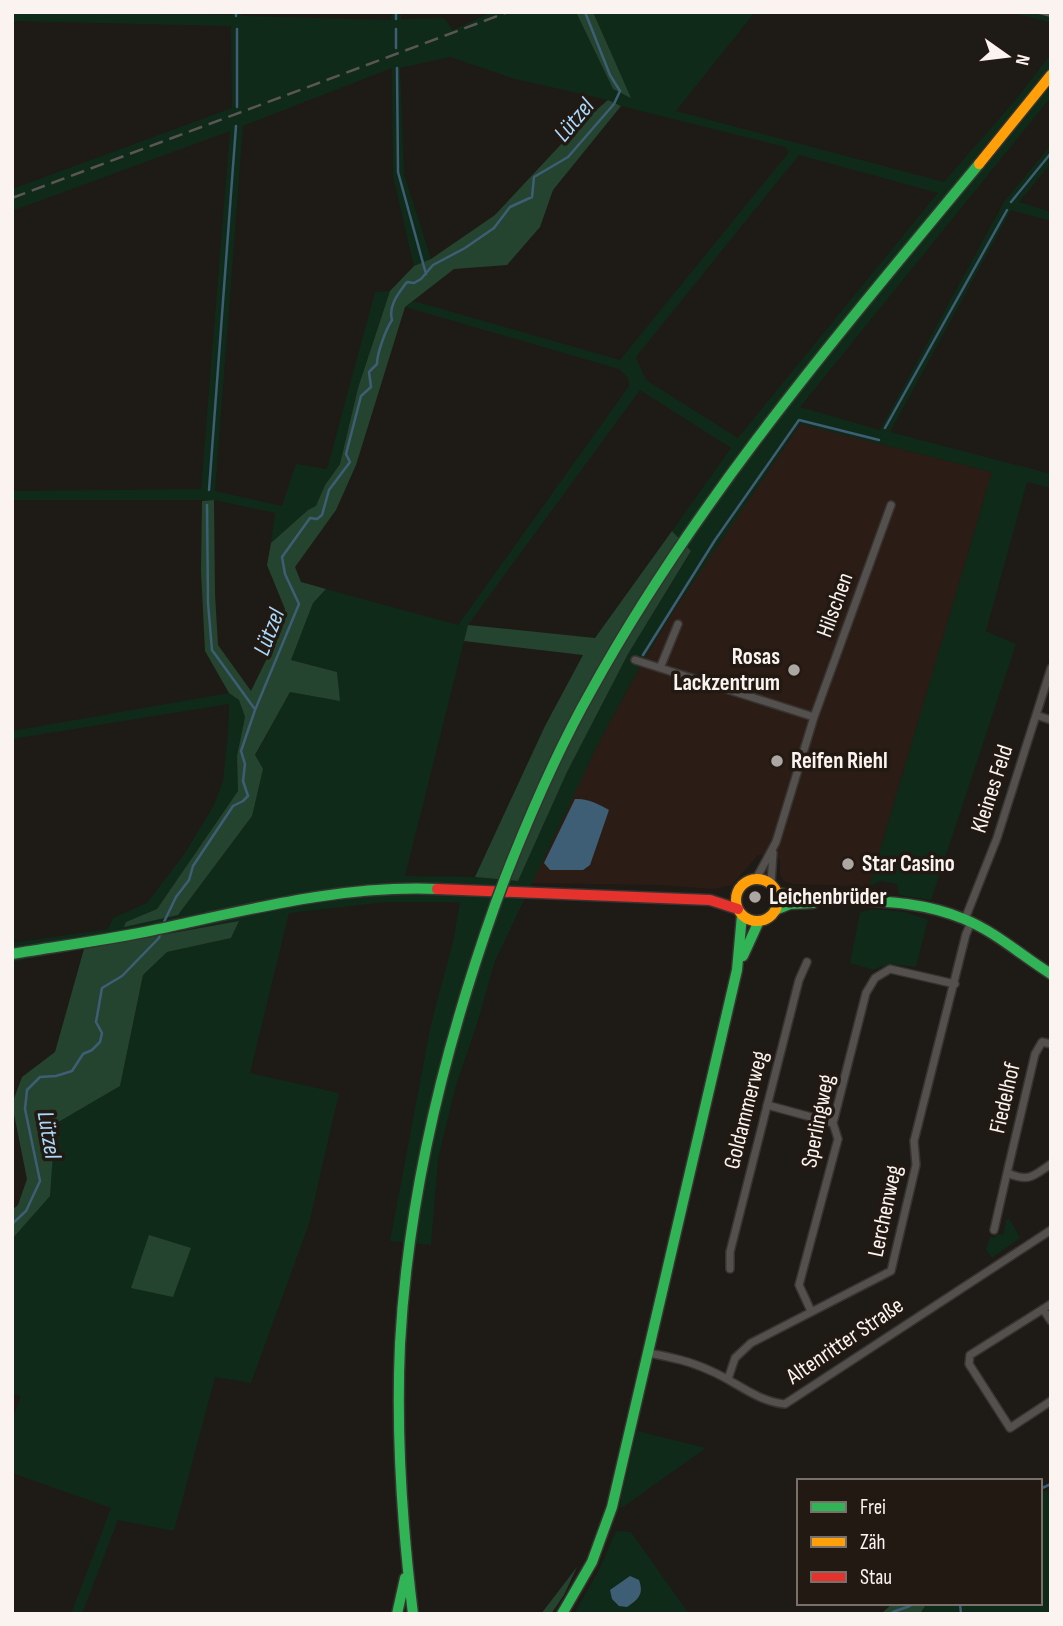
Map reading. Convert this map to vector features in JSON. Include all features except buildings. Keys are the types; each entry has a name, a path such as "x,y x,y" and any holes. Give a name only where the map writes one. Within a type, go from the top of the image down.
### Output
{"street":[{"path":"413,1614 401,1479 401,1335 416,1214 436,1102 471,975 531,814 567,737 604,668 649,594 748,453 830,346 1051,75"},
{"name":"Hilschen","path":"756,879 774,848 814,717 891,505"},
{"path":"660,668 678,624"},
{"path":"635,660 814,717"},
{"name":"Kleines Feld","path":"968,921 1051,668"},
{"path":"1036,715 1051,720"},
{"name":"Hilschen","path":"774,848 774,888"},
{"path":"12,954 151,931 287,900 397,887 710,900 737,892 744,883 756,879 793,896 898,901 931,908 968,921 1051,974"},
{"path":"737,970 759,921 771,916 775,910 777,905 774,888"},
{"path":"562,1614 589,1571 609,1519 737,970 740,912 737,892"},
{"path":"710,900 759,921"},
{"path":"775,910 790,904 870,900"},
{"name":"Lerchenweg","path":"728,1379 735,1358 751,1343 891,1271 916,1165 914,1141 968,921"},
{"name":"Goldammerweg","path":"730,1269 730,1252 799,979 807,962"},
{"name":"Sperlingweg","path":"811,1311 799,1285 838,1139 833,1123 866,993 875,978 890,969 954,984"},
{"name":"Fiedelhof","path":"994,1230 1035,1054 1042,1042 1051,1044"},
{"path":"767,1105 833,1123"},
{"path":"1007,1173 1024,1179 1034,1176 1051,1164"},
{"name":"Altenritter Straße","path":"648,1353 686,1360 769,1402 785,1404 1051,1230"},
{"path":"1051,1304 970,1355 968,1364 1010,1428 1051,1401"},
{"path":"1043,1309 1051,1321"},
{"path":"397,1614 407,1567"}],"shaded area":[{"path":"800,424 992,472 869,887 793,884 784,881 780,874 780,859 758,855 732,885 714,889 659,885 531,883 600,740 642,663 672,613"}],"green space":[{"path":"12,12 231,15 231,12 241,12 241,16 391,20 392,12 401,12 401,19 444,18 453,30 492,12 576,12 613,89 630,97 593,12 755,12 676,111 944,182 1018,97 1051,54 1051,97 800,407 880,430 1004,202 1051,145 1051,163 1019,202 1051,212 1051,221 1011,210 890,432 1051,474 1051,488 1027,482 986,631 1016,644 931,900 899,895 897,884 880,881 869,887 992,472 800,424 672,613 642,663 600,740 495,961 456,1085 438,1159 431,1245 390,1241 431,1024 453,942 460,902 386,902 289,913 250,1073 339,1093 309,1224 251,1383 215,1377 174,1531 118,1520 82,1614 71,1614 111,1508 12,1473 12,1420 21,1396 12,1394 12,1239 49,1196 55,1124 120,1086 143,975 167,952 231,938 238,921 12,962 12,943 108,929 113,918 147,903 185,853 214,805 223,781 229,704 12,739 12,731 229,693 239,700 245,717 237,756 238,791 157,909 126,922 178,915 252,816 255,756 290,692 339,701 337,672 291,660 313,603 326,589 458,625 629,386 628,378 619,369 405,307 414,301 620,360 789,152 785,147 621,106 608,100 515,79 450,57 400,68 404,174 431,259 414,266 393,176 392,68 243,126 215,491 282,506 296,464 327,469 375,292 390,291 358,388 340,464 325,485 317,506 308,510 271,543 275,513 214,500 12,500 12,491 201,489 230,131 12,211 12,189 232,108 231,26 12,21","holes":["799,155 938,193 738,438 646,380 636,357","640,390 731,448 672,531 691,552 628,654 567,772 518,881 405,876 468,625"]},
{"path":"576,12 593,12 631,98 613,89"},
{"path":"1010,12 1051,12 1051,23"},
{"path":"608,100 621,106 553,190 540,227 507,265 454,269 405,307 356,465 336,510 295,567 301,582 326,589 313,603 291,660 337,672 340,701 290,692 255,755 263,769 252,816 178,915 124,927 126,922 157,909 238,791 237,756 245,717 239,700 229,693 205,651 201,571 202,501 214,500 218,645 251,691 273,646 285,609 267,565 271,543 316,506 325,485 340,464 358,388 390,291 414,266 431,259 495,215 581,123"},
{"path":"672,531 691,551 628,654 567,772 518,881 475,877 545,726 583,655 464,641 468,625 595,638"},
{"path":"874,909 905,912 928,920 916,967 889,965 874,970 850,963 860,912"},
{"path":"239,921 231,938 167,952 143,975 120,1086 55,1124 50,1196 12,1239 12,1210 18,1205 27,1179 12,1104 22,1077 55,1052 84,949"},
{"path":"1009,1218 1020,1238 992,1258 986,1250 990,1237 1003,1235 1004,1222"},
{"path":"149,1235 191,1248 173,1297 131,1288"},
{"path":"637,1431 706,1448 620,1509 621,1499"},
{"path":"1051,1488 1051,1614 920,1614 926,1605 1042,1605 1042,1493"},
{"path":"616,1531 631,1532 689,1614 574,1614 599,1570"},
{"path":"577,1567 564,1595 551,1614 541,1614"},
{"path":"891,1605 926,1605 920,1614 881,1614"}],"water":[{"path":"575,799 588,800 609,810 590,865 583,870 550,870 544,863"},
{"path":"630,1576 639,1580 641,1593 627,1607 619,1606 612,1599 610,1590"}],"waterway":[{"path":"396,12 396,19"},
{"name":"Lützel","path":"163,924 176,897 189,880 193,866 233,806 248,796 243,781 245,764 241,751 299,604 285,574 282,557 310,518 317,519 322,515 329,490 350,462 346,454 361,396 371,387 369,372 377,364 382,341 392,320 395,300 407,282 414,283 421,279 433,265 494,228 510,207 532,197 534,177 568,157 614,104 620,91 610,75 585,12"},
{"path":"237,29 237,107"},
{"path":"396,29 396,48"},
{"path":"397,68 398,172 426,274"},
{"path":"209,490 236,126"},
{"path":"1011,202 1051,153"},
{"path":"885,428 1007,210"},
{"path":"643,655 715,540 799,420 879,440"},
{"path":"207,505 208,603 212,650 254,708"},
{"name":"Lützel","path":"12,1224 26,1211 40,1181 25,1109 27,1090 40,1077 72,1071 83,1054 100,1042 102,1033 96,1022 102,988 122,976 159,938 160,933"},
{"path":"1042,1488 1051,1484"},
{"path":"890,1614 912,1605"},
{"path":"960,1605 961,1614"}],"railway":[{"path":"12,198 508,12"},
{"path":"1036,12 1051,16"}],"traffic: fast":[{"path":"505,878 545,783 579,714 632,620 676,552 772,419 979,164"},
{"path":"495,905 505,878"},
{"path":"12,954 136,934 294,900 365,891 437,889"},
{"path":"777,893 894,903 941,911 987,931 1051,974"},
{"path":"775,910 790,904 813,903"},
{"path":"413,1614 399,1446 400,1344 404,1288 420,1176 445,1066 495,905"},
{"path":"562,1614 592,1562 612,1507 737,970 742,915"},
{"path":"743,956 759,921"},
{"path":"397,1614 405,1578"}],"traffic: slow":[{"path":"979,164 1051,75"},
{"path":"757,879 772,885 778,900 772,915 757,921 742,915 736,900 742,885 757,879"}],"traffic: jam":[{"path":"437,889 710,900 738,909"}],"place":[{"name":"Rosas Lackzentrum","path":"794,670"},
{"name":"Reifen Riehl","path":"777,761"},
{"name":"Star Casino","path":"848,864"},
{"name":"Leichenbrüder","path":"755,897"}]}
